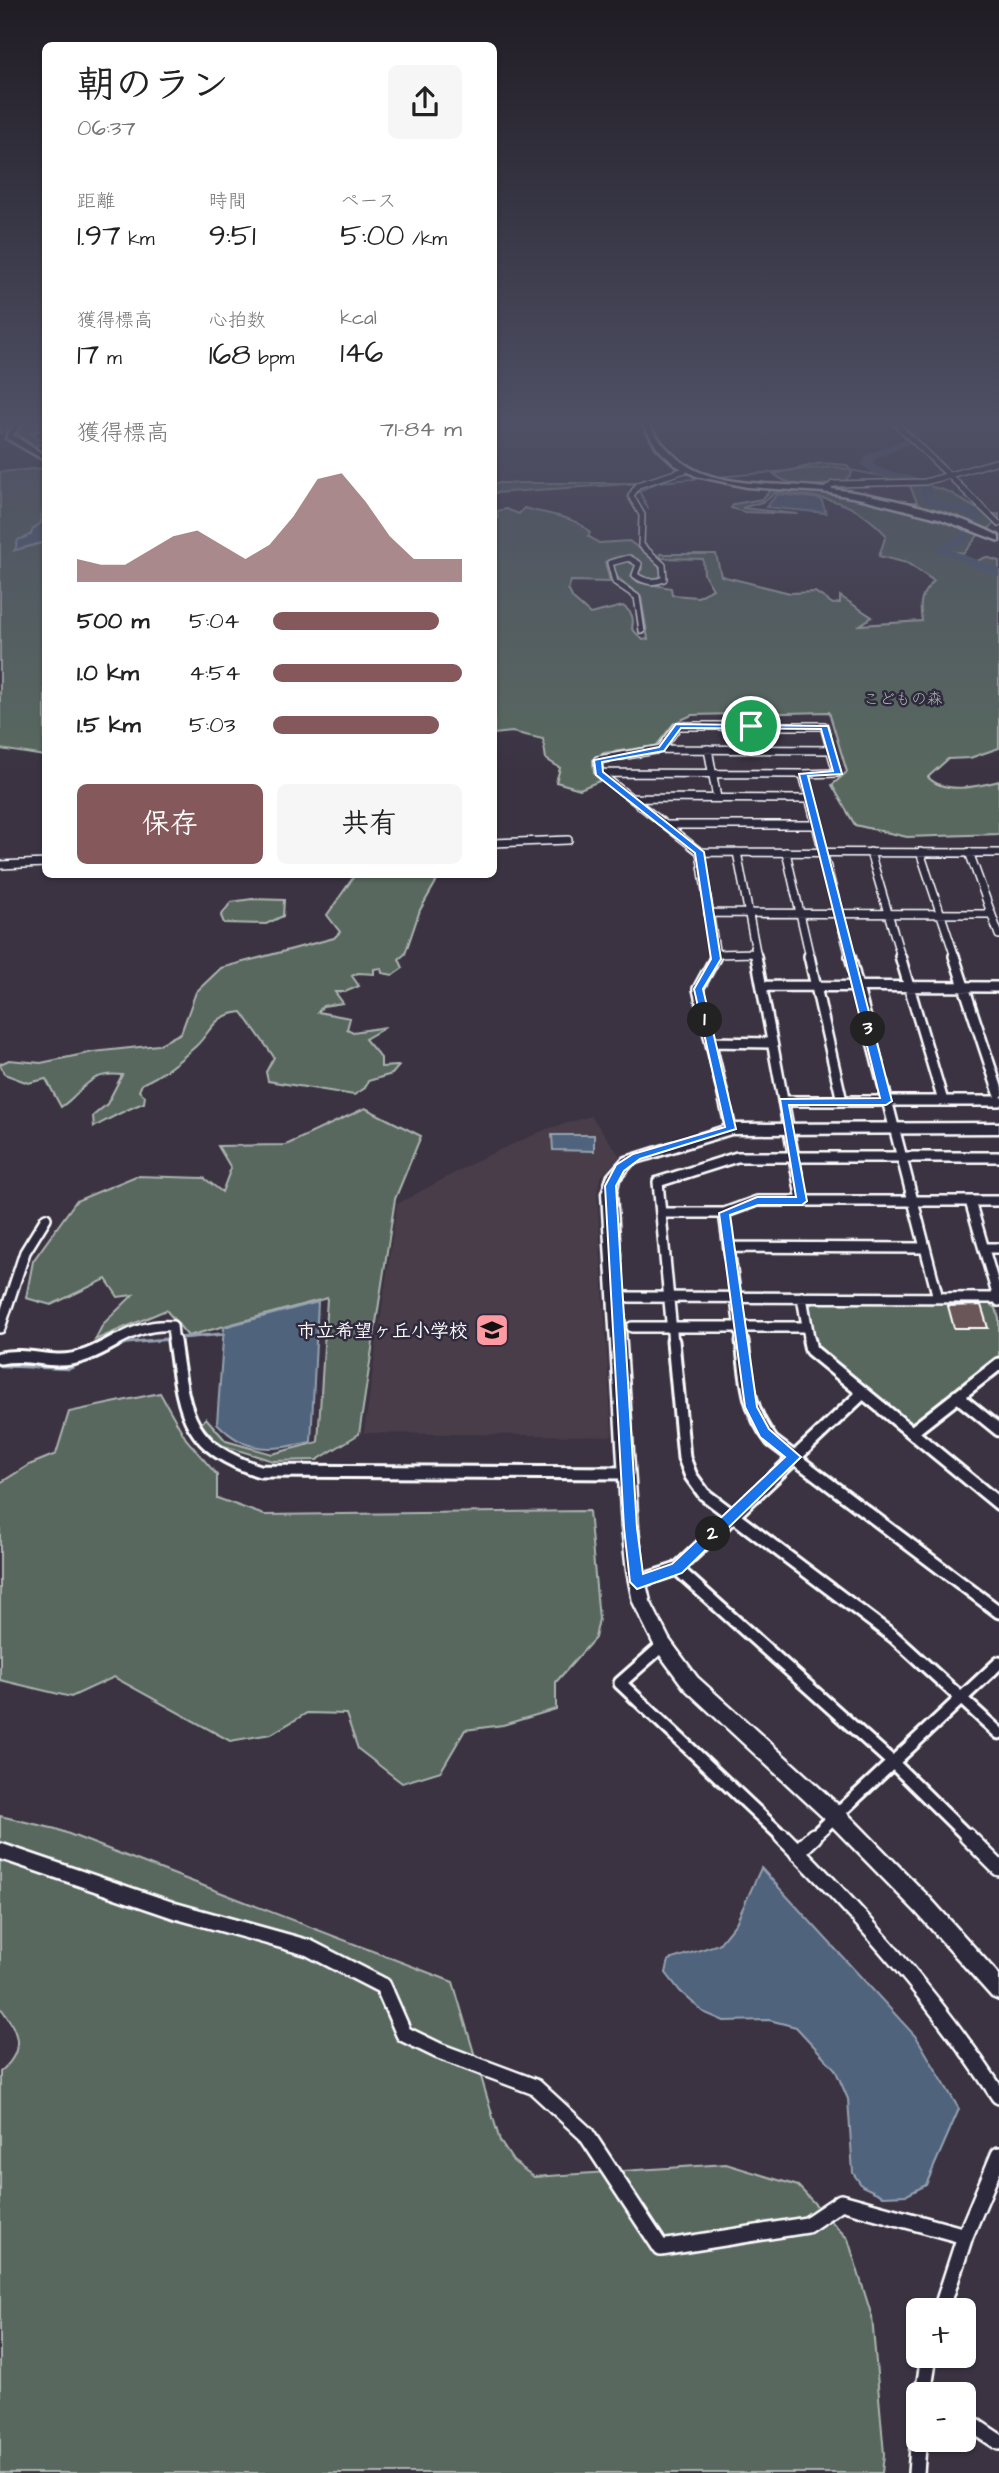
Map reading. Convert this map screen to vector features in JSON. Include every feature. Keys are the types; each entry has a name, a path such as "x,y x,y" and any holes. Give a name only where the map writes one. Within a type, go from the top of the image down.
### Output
{"street":[{"path":"641,538 641,545 663,565 664,579 655,582 638,579 635,575 639,564 632,559 619,558 610,563 615,582 636,597 642,631"},
{"path":"599,773 838,774 824,726 678,726 661,749"},
{"path":"830,750 661,749 598,760 599,773 699,852 999,853"},
{"path":"708,749 717,799"},
{"path":"803,774 938,1298"},
{"path":"631,798 809,799"},
{"path":"664,825 816,825"},
{"path":"497,843 568,840"},
{"path":"699,852 716,954 713,965 698,989 731,1129"},
{"path":"737,852 802,1201"},
{"path":"786,852 842,1101"},
{"path":"870,852 943,1101"},
{"path":"920,852 999,1093"},
{"path":"969,852 999,935"},
{"path":"0,865 42,863"},
{"path":"708,913 991,914"},
{"path":"716,954 755,953"},
{"path":"762,986 999,987"},
{"path":"710,1042 772,1043"},
{"path":"783,1101 999,1101"},
{"path":"999,1128 731,1129 636,1156 613,1178 609,1194 637,1582 642,1602 663,1645 691,1683 836,1816 923,1905 999,1990"},
{"path":"999,1157 737,1157 657,1182 687,1468 705,1494 816,1576 963,1697 999,1733"},
{"path":"661,1213 724,1213 757,1201 999,1201"},
{"path":"616,1297 999,1299 970,1201"},
{"path":"724,1213 753,1414 765,1433 999,1612"},
{"path":"0,1328 25,1252 46,1218"},
{"path":"729,1247 925,1248"},
{"path":"984,1248 999,1248"},
{"path":"802,1297 811,1350 999,1504"},
{"path":"0,1358 22,1355 60,1361 74,1360 133,1333 162,1324 172,1329 190,1424 206,1446 243,1468 273,1473 628,1473"},
{"path":"632,1326 807,1327"},
{"path":"912,1433 999,1364"},
{"path":"637,1582 677,1569 863,1393"},
{"path":"957,1396 999,1430"},
{"path":"677,1569 892,1762 999,1868"},
{"path":"663,1645 620,1683 797,1852 943,2012 970,2047 999,2096"},
{"path":"797,1852 999,1663"},
{"path":"0,1851 176,1910 309,1948 383,1986 404,2034 439,2052 535,2087 586,2134 661,2248 807,2225 841,2202 965,2236"},
{"path":"945,2298 965,2236 999,2155"},
{"path":"976,2426 999,2442"},
{"path":"916,2473 918,2452"}],"shaded area":[{"name":"市立希望ヶ丘小学校","path":"591,1116 620,1156 600,1178 597,1193 612,1436 364,1433 397,1204 486,1156 547,1129"}],"green space":[{"path":"0,538 26,538 15,550 42,543 42,756 0,749"},
{"name":"こどもの森","path":"497,538 592,538 599,543 629,541 657,561 663,577 645,580 638,574 642,569 641,562 619,557 605,562 610,582 571,581 568,589 573,599 590,614 623,606 632,616 632,629 643,640 648,639 641,597 617,577 613,565 631,560 637,564 631,576 638,582 671,588 672,595 698,597 713,589 704,574 703,559 661,558 660,554 716,554 721,576 790,593 815,592 833,604 840,603 840,596 872,617 860,625 922,621 922,599 934,581 907,563 879,556 885,538 976,538 964,553 949,551 949,554 977,561 986,557 999,561 999,748 970,758 948,759 928,777 943,786 962,788 999,781 999,834 907,837 855,825 832,785 847,772 829,712 692,715 674,723 656,746 604,753 593,759 594,773 602,780 580,789 556,782 560,768 546,759 543,739 512,732 497,734"},
{"path":"353,878 438,878 420,910 405,954 399,959 403,968 393,975 382,973 381,968 374,969 374,974 358,973 352,976 359,986 345,992 335,992 343,1003 323,1006 318,1012 350,1018 347,1029 353,1032 386,1027 365,1039 381,1058 381,1067 399,1066 392,1074 368,1081 365,1088 354,1095 268,1081 266,1072 274,1057 242,1012 218,1020 183,1057 142,1084 139,1091 145,1096 144,1103 94,1127 93,1116 107,1104 122,1075 94,1079 61,1107 46,1079 28,1083 4,1074 0,1064 9,1060 41,1063 93,1052 158,1045 181,1033 196,992 221,968 334,938 340,932 327,915"},
{"path":"252,899 284,900 283,916 266,924 224,923 221,916 231,902"},
{"path":"365,1108 421,1136 395,1199 359,1434 317,1460 273,1461 218,1444 201,1424 206,1418 226,1441 272,1454 318,1442 327,1298 188,1336 166,1310 95,1340 103,1324 133,1295 118,1297 106,1279 51,1305 26,1298 33,1261 76,1201 136,1176 204,1178 222,1192 231,1168 218,1146 286,1145"},
{"path":"814,1302 986,1302 996,1308 999,1319 999,1356 917,1422 905,1421 822,1352 815,1341 808,1307"},
{"path":"160,1393 186,1439 217,1475 217,1498 264,1515 589,1511 599,1619 595,1638 556,1682 556,1709 503,1725 465,1730 441,1771 402,1783 358,1749 346,1714 307,1713 271,1734 230,1741 114,1677 71,1697 0,1680 0,1483 29,1465 56,1454 69,1412"},
{"path":"0,1816 56,1829 453,1982 500,2141 513,2161 534,2177 726,2164 798,2186 848,2239 872,2317 884,2454 882,2473 0,2473 0,2072 14,2056 17,2040 0,2007"}],"water":[{"path":"42,538 42,543 15,550 18,540"},
{"path":"552,1135 594,1135 594,1151 553,1150"},
{"path":"318,1302 311,1442 261,1448 239,1441 217,1423 224,1327"},
{"path":"761,1868 917,2038 959,2109 926,2185 907,2195 883,2196 862,2186 853,2173 848,2099 835,2069 796,2027 769,2020 724,2021 703,2012 680,1991 666,1973 669,1960 719,1944 736,1923"}],"building":[{"path":"981,1305 988,1328 954,1328 948,1306"}],"waterway":[{"path":"963,538 940,549 999,573"},
{"path":"125,1343 223,1334"},
{"path":"0,1365 69,1368 129,1341"}],"place":[{"name":"市立希望ヶ丘小学校","path":"492,1330"}],"route":[{"path":"678,726 751,726 824,726 838,774 803,774 886,1101 783,1101 802,1201 757,1201 724,1213 753,1414 772,1441 794,1457 677,1569 637,1582 630,1528 610,1186 620,1168 636,1156 731,1129 698,989 716,959 699,852 599,773 598,760 661,749 678,726"}]}
